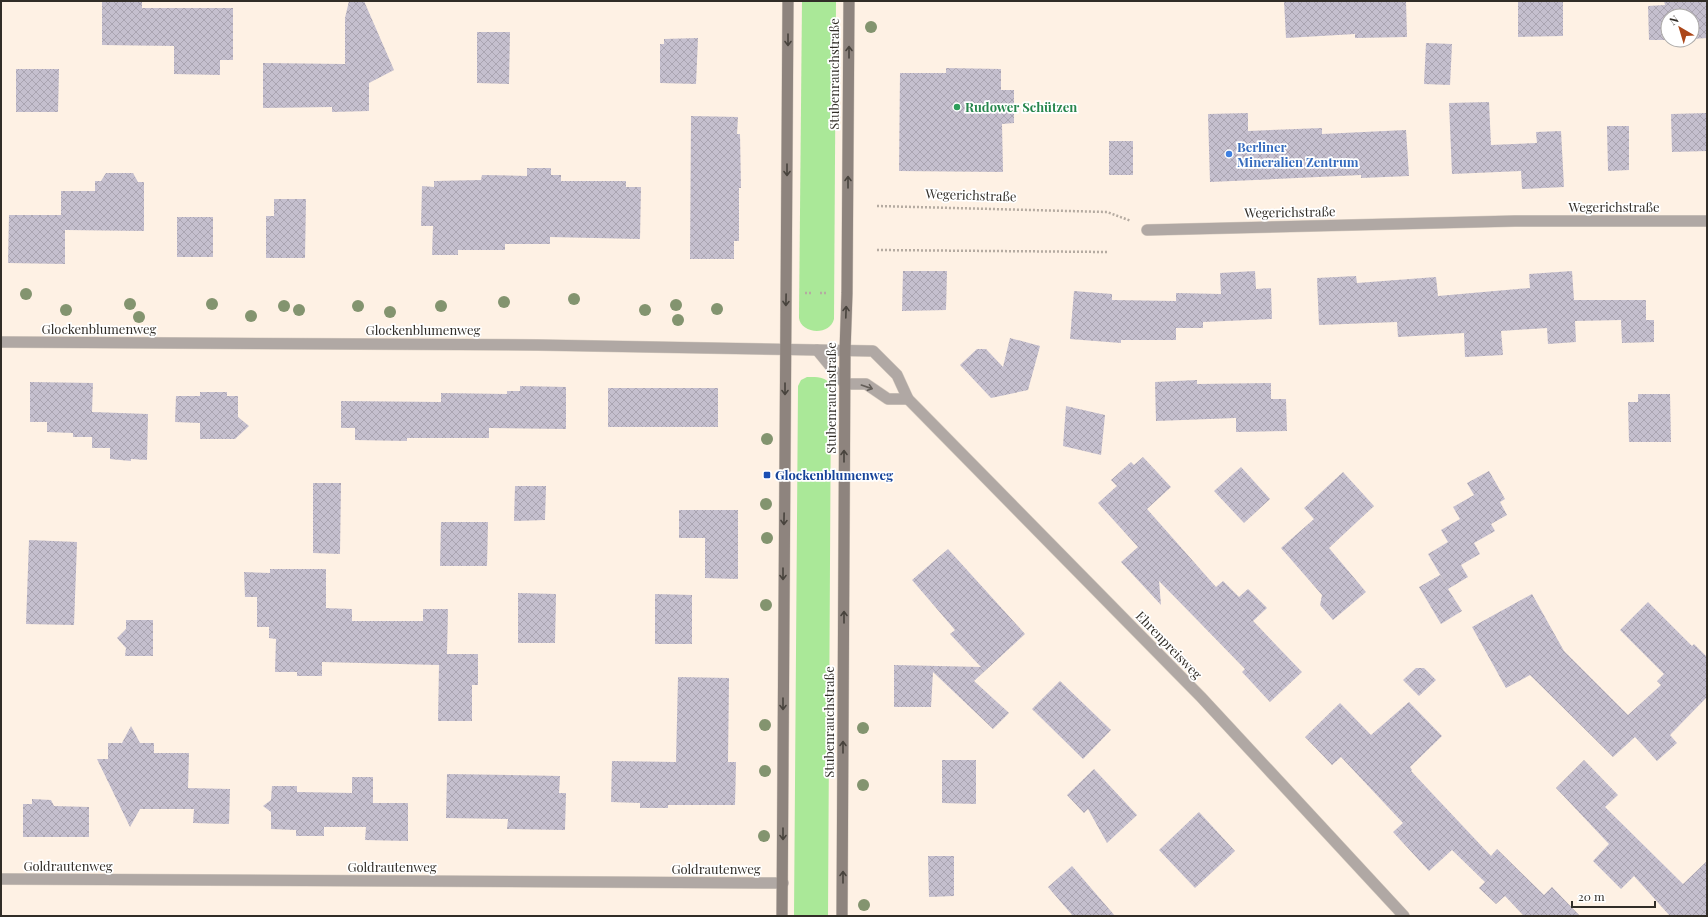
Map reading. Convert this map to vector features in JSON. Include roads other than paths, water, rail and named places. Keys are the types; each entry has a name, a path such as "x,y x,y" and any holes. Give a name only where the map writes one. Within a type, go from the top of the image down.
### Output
{"main road":[{"path":"782,916 788,1"},
{"name":"Stubenrauchstraße","path":"842,916 845,350 847,293 849,1"}],"street":[{"name":"Wegerichstraße","path":"1148,230 1515,221 1707,221"},
{"name":"Glockenblumenweg","path":"1,342 525,345 845,350"},
{"path":"817,350 845,384 866,384 888,399 908,398"},
{"name":"Ehrenpreisweg","path":"845,350 873,351 897,375 908,398 1206,703 1404,916"},
{"name":"Goldrautenweg","path":"1,879 783,883"}],"place":[{"name":"Rudower Schützen","path":"957,107"},
{"name":"Berliner Mineralien Zentrum","path":"1229,154"},
{"name":"Glockenblumenweg","path":"767,475"}]}
